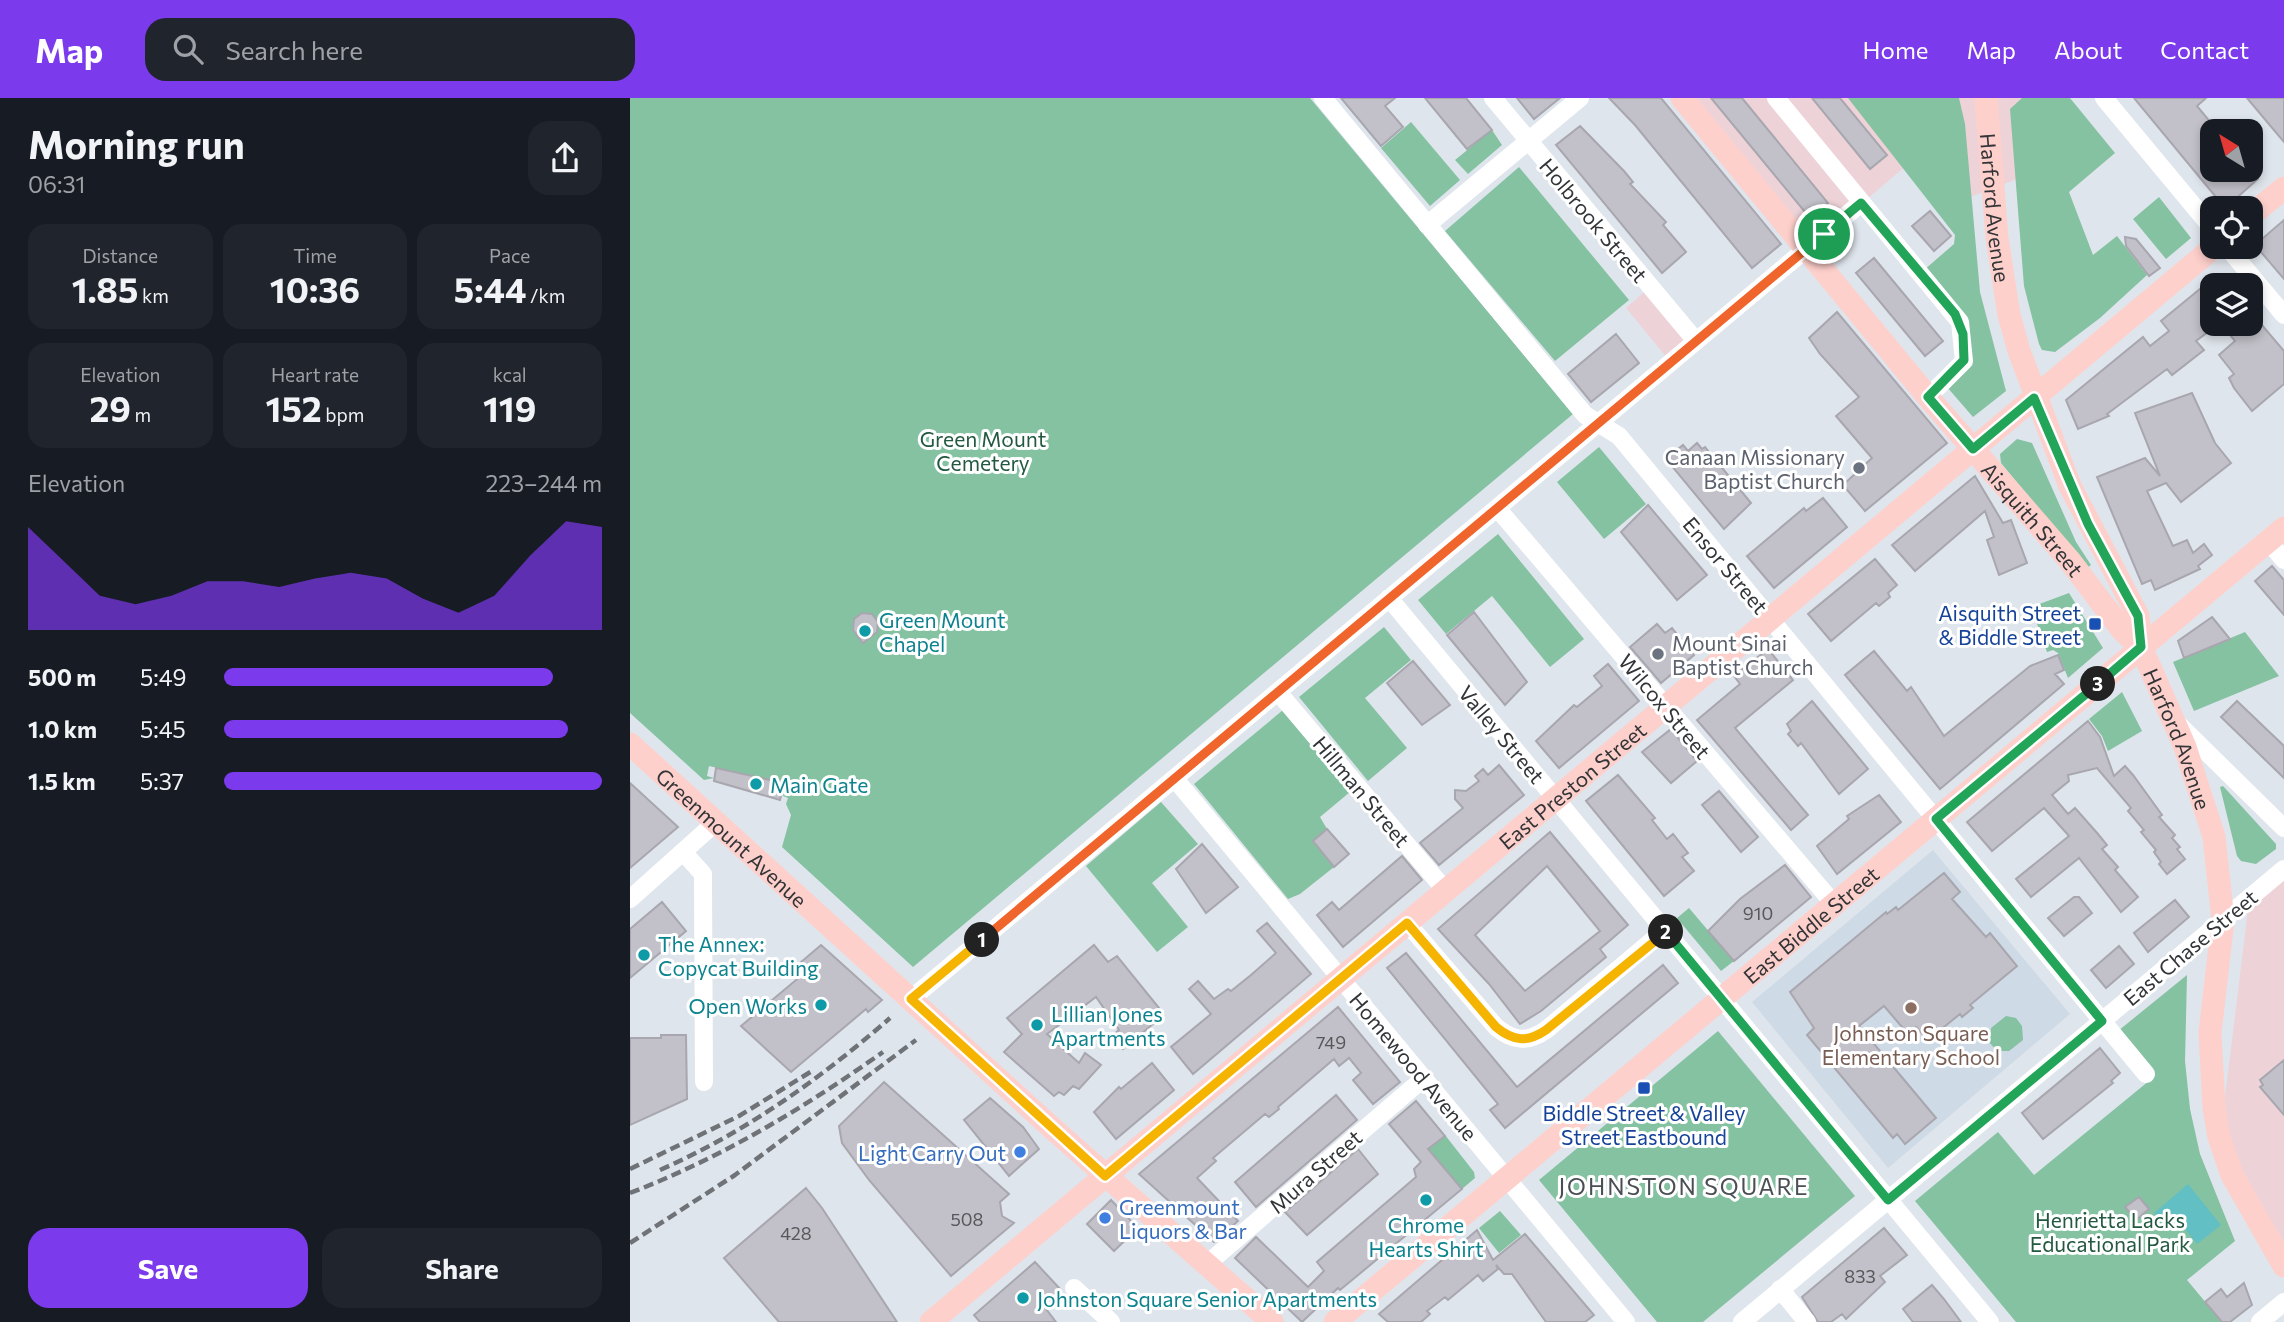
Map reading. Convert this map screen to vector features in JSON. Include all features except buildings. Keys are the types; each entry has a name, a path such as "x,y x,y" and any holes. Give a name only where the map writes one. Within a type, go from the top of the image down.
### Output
{"main road":[{"name":"Aisquith Street","path":"1682,98 1928,397 2078,571 2123,631 2141,647"},
{"name":"Harford Avenue","path":"1988,99 2003,278 2009,315 2034,398 2079,505 2138,616 2141,647 2175,722 2214,837 2223,920 2210,1033 2210,1074 2218,1138 2242,1197 2284,1266"},
{"path":"2263,205 2284,188"},
{"name":"East Preston Street","path":"944,1318 1105,1176 2200,259"},
{"name":"East Biddle Street","path":"1335,1322 2276,534"},
{"name":"Greenmount Avenue","path":"630,744 1105,1176 1272,1322"}],"street":[{"name":"Ensor Street","path":"1323,98 1585,415 1619,436 2146,1074"},
{"name":"Holbrook Street","path":"1493,98 1696,341"},
{"path":"1427,225 1580,98"},
{"path":"1776,98 1960,323 1964,360 1928,397"},
{"path":"2104,98 2200,214"},
{"path":"911,999 1861,203"},
{"path":"2237,259 2284,315"},
{"name":"Wilcox Street","path":"1497,508 1834,905"},
{"path":"2276,534 2284,560"},
{"name":"Valley Street","path":"1390,598 1990,1322"},
{"name":"Hillman Street","path":"1278,691 1446,891"},
{"path":"2175,722 2244,786 2284,828"},
{"name":"Homewood Avenue","path":"1175,779 1626,1322"},
{"path":"630,899 715,824"},
{"path":"684,853 703,874 704,1082"},
{"name":"East Chase Street","path":"1742,1322 2284,869"},
{"path":"1407,923 1496,1027 1506,1035 1527,1040 1546,1030 1665,930"},
{"name":"Mura Street","path":"1207,1264 1424,1078"},
{"path":"1074,1288 1111,1322"},
{"path":"1780,1289 1808,1322"},
{"path":"2260,1322 2284,1302"}],"shaded area":[{"path":"1686,98 2040,98 2059,163 1965,199 1941,136 1811,247"},
{"path":"1649,288 1696,344 1672,364 1626,308"},
{"name":"Johnston Square Elementary School","path":"1933,850 2070,1014 1888,1168 1752,1002"},
{"path":"2284,865 2284,1266 2221,1129 2250,894"}],"green space":[{"name":"Green Mount Cemetery","path":"630,98 1310,98 1573,414 913,967 782,847 791,815 786,804 788,798 781,795 784,783 709,766 707,776 714,778 704,780 630,713"},
{"path":"1848,98 1959,98 1965,124 1980,292 2006,391 1973,417 1947,387 1968,357 1924,270 1954,244 1955,235"},
{"path":"2022,98 2070,98 2115,153 2069,192 2093,255 2117,236 2147,275 2100,318 2055,352 2042,350 2039,344 2024,286 2010,109"},
{"path":"1411,122 1460,180 1430,206 1381,148"},
{"path":"1492,130 1502,145 1468,174 1455,160"},
{"path":"1519,167 1629,300 1555,361 1445,231"},
{"path":"2159,197 2191,238 2166,259 2133,219"},
{"path":"2017,439 2032,443 2076,542 2091,565 2087,568 2001,463 2000,454"},
{"path":"1599,447 1646,504 1604,539 1557,482"},
{"path":"1498,534 1584,639 1550,667 1492,596 1446,634 1418,600"},
{"path":"2069,593 2103,648 2068,678 2058,653 2053,650 2047,652 2031,607"},
{"path":"1384,627 1411,660 1365,698 1407,748 1368,781 1299,697"},
{"path":"2245,632 2279,676 2194,711 2173,662"},
{"path":"2122,692 2142,731 2108,751 2102,736 2089,719"},
{"path":"1283,710 1350,792 1320,817 1327,829 1313,841 1334,867 1300,894 1288,899 1194,784"},
{"path":"2223,786 2276,844 2276,849 2256,864 2241,861 2237,856 2220,787"},
{"path":"1161,802 1198,844 1152,883 1188,927 1157,952 1086,866"},
{"path":"1689,908 1734,961 1721,971 1677,918"},
{"name":"Henrietta Lacks Educational Park","path":"2187,975 2185,1061 2190,1109 2200,1154 2235,1241 2187,1280 2222,1322 2016,1322 1915,1201 1998,1132 2034,1175 2155,1076 2118,1031"},
{"path":"2006,1016 2016,1018 2022,1026 2023,1040 2009,1051 1997,1051 1989,1042 1991,1028"},
{"name":"JOHNSTON SQUARE","path":"1718,1031 1855,1196 1703,1322 1657,1322 1539,1180"},
{"path":"1445,1135 1474,1172 1475,1178 1462,1189 1428,1149"},
{"path":"1500,1211 1521,1235 1499,1253 1479,1228"}],"water":[{"path":"2188,1184 2221,1225 2197,1244 2178,1220 2163,1224 2154,1213"}],"railway":[{"path":"660,1170 722,1139 781,1103 837,1062 890,1018"},
{"path":"630,1243 735,1175 916,1040"},
{"path":"630,1193 729,1148 823,1093 883,1052"},
{"path":"630,1169 739,1116 812,1071"}],"place":[{"name":"Canaan Missionary Baptist Church","path":"1859,468"},
{"name":"Aisquith Street & Biddle Street","path":"2095,624"},
{"name":"Green Mount Chapel","path":"865,631"},
{"name":"Mount Sinai Baptist Church","path":"1658,654"},
{"name":"Main Gate","path":"756,784"},
{"name":"The Annex: Copycat Building","path":"644,955"},
{"name":"Open Works","path":"821,1005"},
{"name":"Johnston Square Elementary School","path":"1911,1008"},
{"name":"Lillian Jones Apartments","path":"1037,1025"},
{"name":"Biddle Street & Valley Street Eastbound","path":"1644,1088"},
{"name":"Light Carry Out","path":"1020,1152"},
{"name":"Chrome Hearts Shirt","path":"1426,1200"},
{"name":"Greenmount Liquors & Bar","path":"1105,1218"},
{"name":"Johnston Square Senior Apartments","path":"1023,1298"}],"district":[{"name":"JOHNSTON SQUARE","path":"1684,1186"}],"route":[{"path":"1861,203 1955,314 1963,334 1964,360 1928,397 1973,449 2034,398 2088,524 2138,616 2141,647 1936,819 2102,1021 1888,1200 1665,930 1546,1030 1527,1040 1506,1035 1496,1027 1407,923 1105,1176 911,999 1035,895 1824,234 1861,203"}]}
